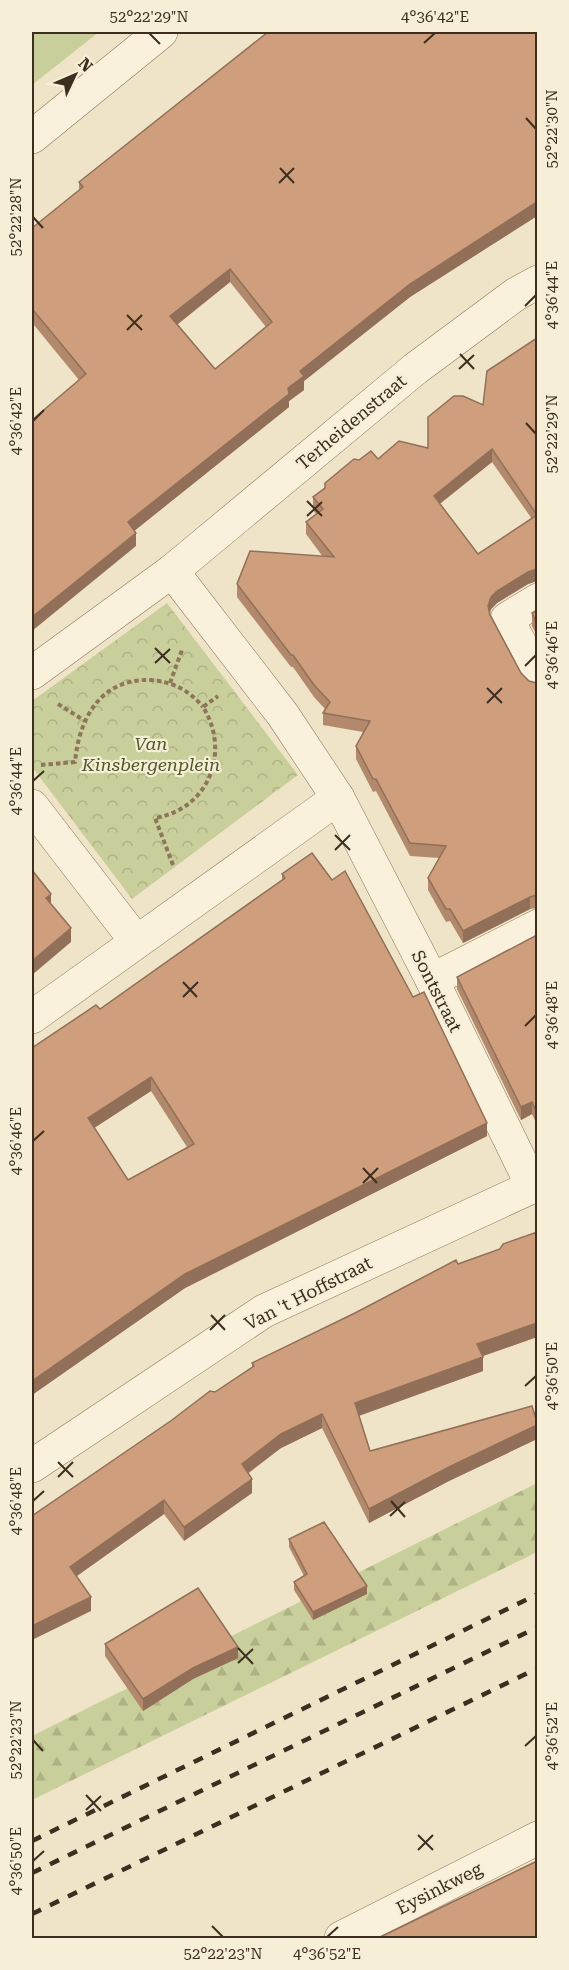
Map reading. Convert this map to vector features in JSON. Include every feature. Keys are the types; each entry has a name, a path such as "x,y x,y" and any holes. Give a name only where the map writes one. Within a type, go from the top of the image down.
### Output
{"street":[{"path":"32,137 161,32"},
{"name":"Terheidenstraat","path":"172,571 415,369 516,294 537,282"},
{"path":"32,673 172,571 283,714 338,798 32,1017"},
{"path":"537,600 507,619 537,677"},
{"name":"Sontstraat","path":"338,798 535,1184"},
{"path":"32,806 136,941"},
{"path":"432,980 537,926"},
{"name":"Van 't Hoffstraat","path":"32,1466 264,1311 535,1184"},
{"name":"Eysinkweg","path":"341,1938 537,1839"}],"path":[{"path":"204,707 249,671"},
{"path":"32,765 75,762 77,740 93,707 111,690 123,684 136,680 170,683 194,696 204,707 214,729 214,762 207,783 201,791 182,808 155,818 190,904"}],"green space":[{"path":"32,32 99,32 32,85"},
{"name":"Van Kinsbergenplein","path":"167,603 298,775 132,899 32,767 32,701"},
{"path":"537,1483 537,1552 32,1800 32,1736"}],"building":[{"path":"268,32 537,32 537,202 410,284 300,371 304,376 288,388 289,394 128,522 136,533 32,617 32,420 86,374 34,311 32,313 32,228 83,187 79,182","holes":["230,269 272,322 215,369 170,316"]},
{"path":"537,338 537,515 537,569 497,591 491,597 488,606 490,615 521,673 529,681 537,683 537,895 463,931 450,909 446,909 428,878 446,846 410,843 356,746 370,721 323,713 330,702 314,685 237,584 250,551 334,557 306,522 323,509 313,497 325,488 325,483 354,459 359,460 371,451 378,459 399,441 428,448 428,417 454,396 463,396 483,405 487,371","holes":["492,449 537,515 478,554 434,496"]},
{"path":"537,610 537,624 532,613"},
{"path":"312,853 332,880 345,871 413,997 424,992 487,1123 185,1274 32,1381 32,1048 96,1005 100,1009 285,878 282,874","holes":["151,1077 194,1144 128,1180 88,1118"]},
{"path":"32,870 51,894 46,898 71,928 32,961"},
{"path":"537,935 537,1113 532,1102 521,1107 457,977"},
{"path":"537,1232 537,1323 477,1344 483,1357 355,1403 370,1451 532,1406 537,1425 369,1509 322,1414 281,1434 242,1464 252,1479 184,1527 164,1500 70,1567 91,1597 32,1626 32,1516 172,1420 210,1391 215,1392 254,1366 252,1363 456,1260 458,1264 500,1249 503,1244"},
{"path":"324,1522 367,1586 313,1612 294,1582 307,1574 289,1539"},
{"path":"198,1588 238,1647 193,1668 143,1699 105,1644"},
{"path":"537,1861 537,1938 378,1938"}],"railway":[{"path":"32,1841 538,1594"},
{"path":"32,1873 538,1627"},
{"path":"32,1914 538,1668"}]}
